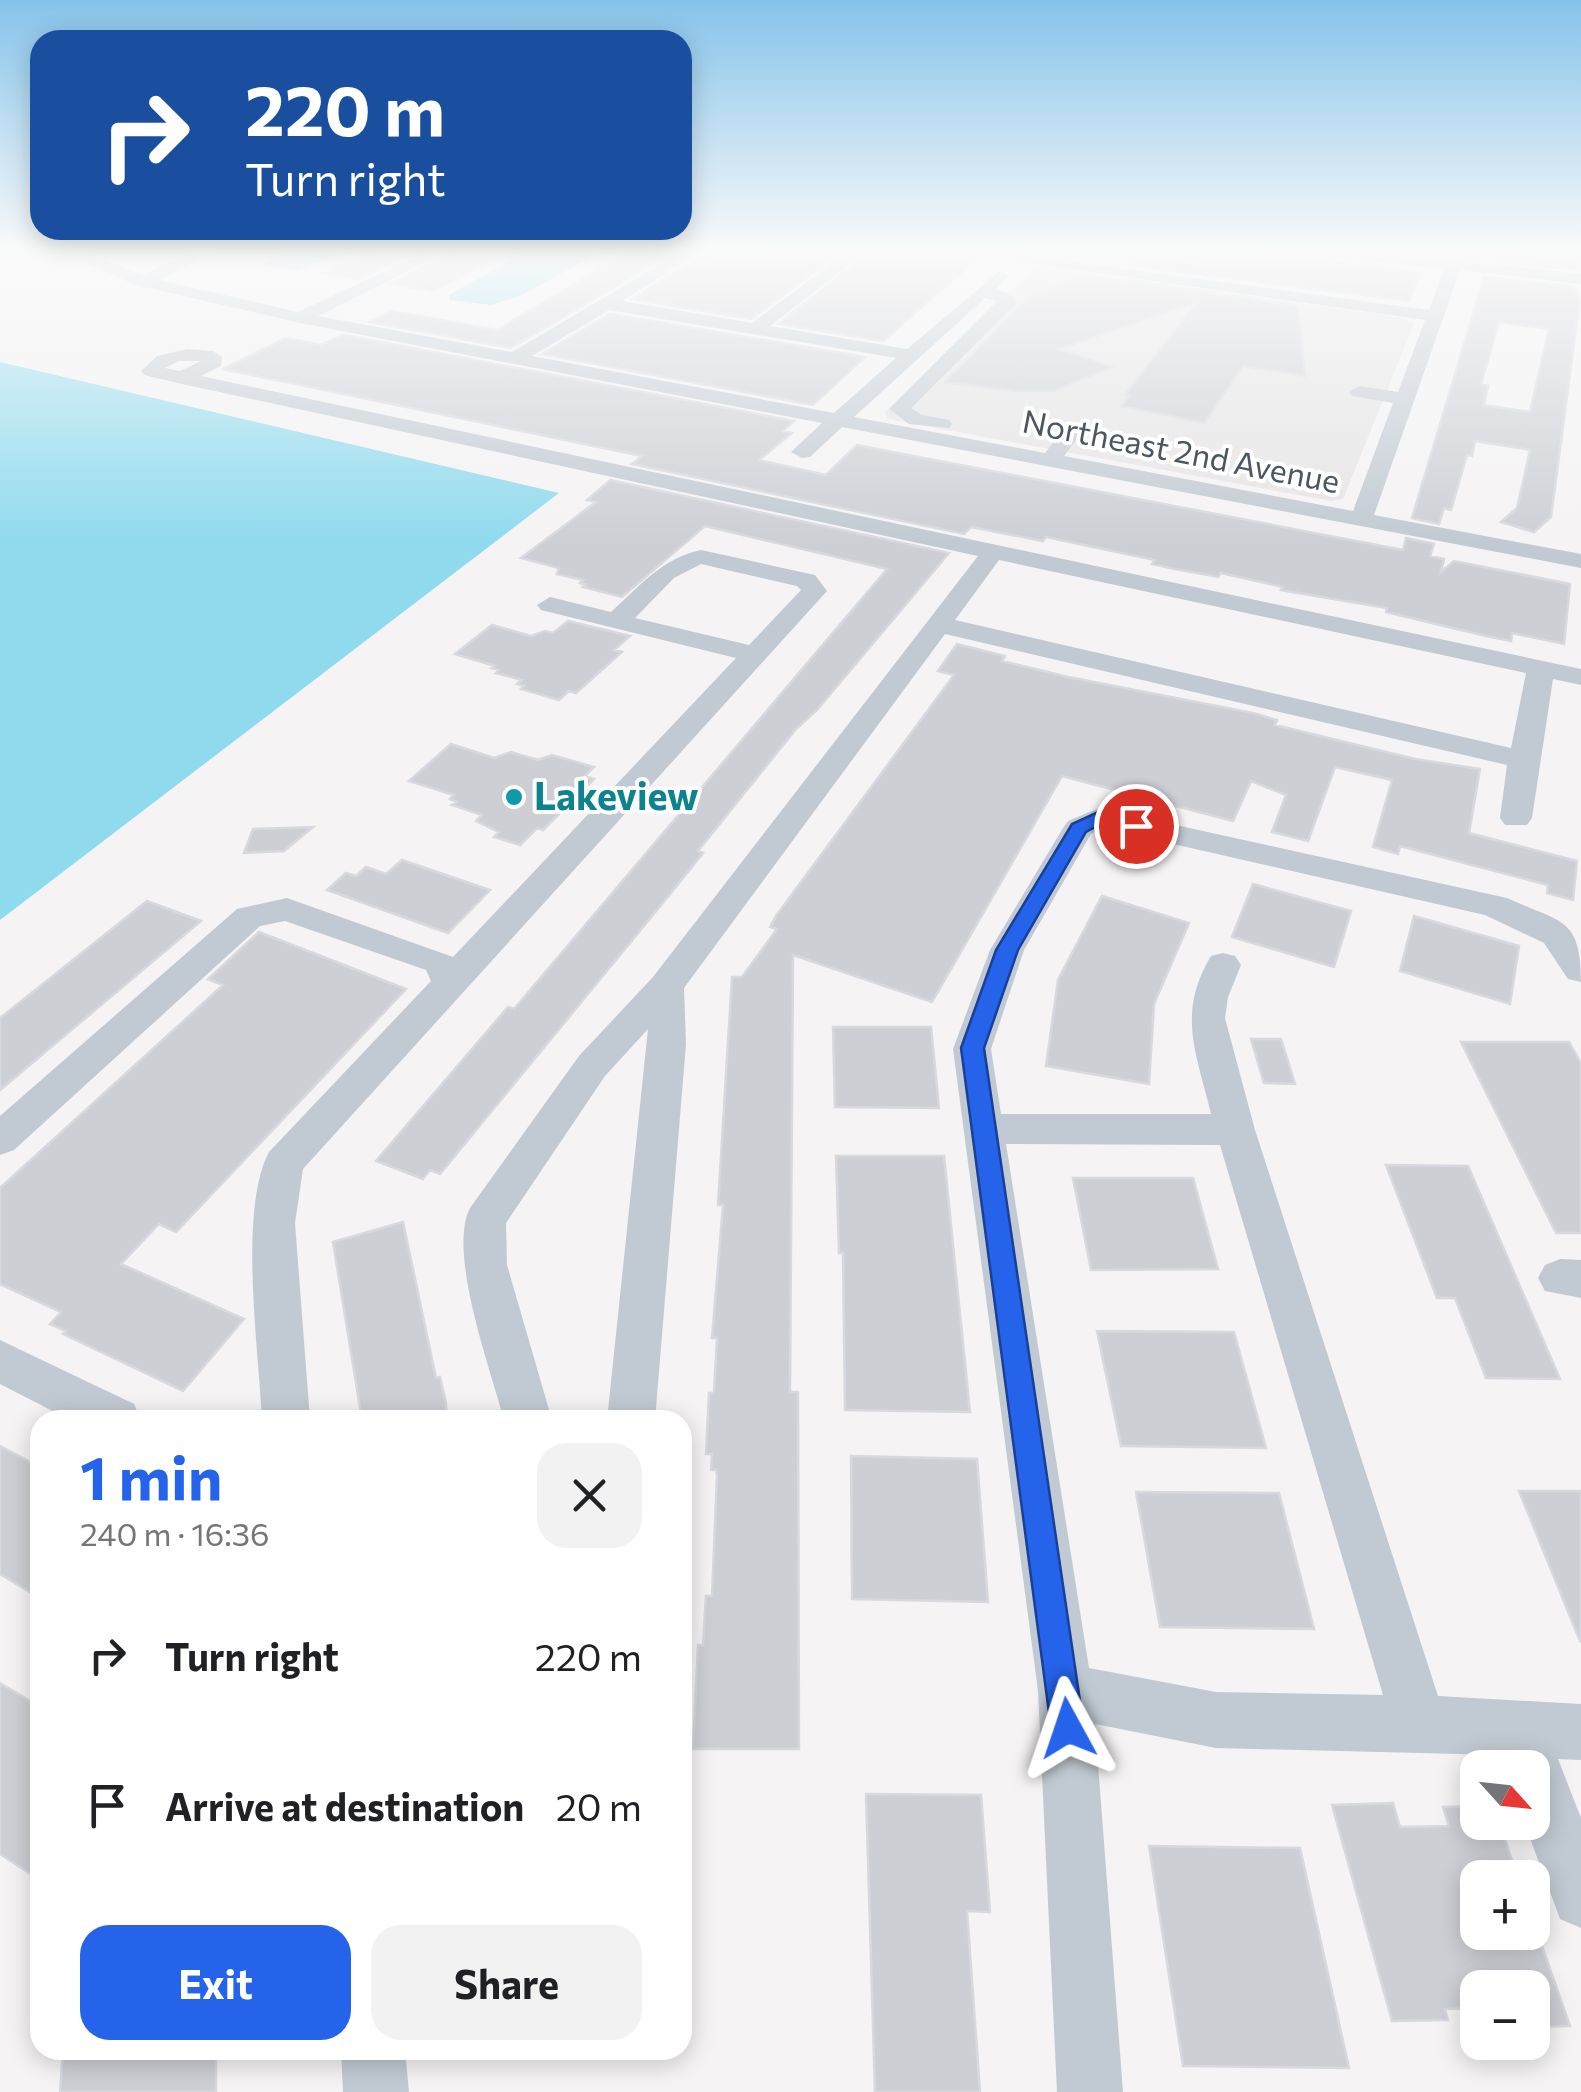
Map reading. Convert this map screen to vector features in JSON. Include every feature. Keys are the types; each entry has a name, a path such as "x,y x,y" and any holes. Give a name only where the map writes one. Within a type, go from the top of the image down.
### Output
{"street":[{"name":"Northeast 2nd Avenue","path":"460,349 1581,561"},
{"path":"514,359 531,349"},
{"path":"872,349 910,355"},
{"path":"802,452 917,349"},
{"path":"961,349 899,409 916,420 1018,439 1023,443 1016,454"},
{"path":"1362,519 1422,349"},
{"path":"182,378 1581,678"},
{"path":"1359,392 1404,399"},
{"path":"1050,461 1072,433"},
{"path":"525,1410 485,1265 485,1220 596,1062 666,986 993,552"},
{"path":"285,1410 274,1224 283,1163 814,591 806,580 701,557 687,560 667,575 616,622"},
{"path":"550,605 756,655"},
{"path":"938,624 1524,760"},
{"path":"1516,818 1541,669"},
{"path":"1090,2092 1065,1692 972,1048 1007,950 1079,828 1098,818 1495,906 1556,935 1581,970"},
{"path":"0,1139 250,917 287,909 439,962 451,984"},
{"path":"1223,965 1207,1018 1236,1130 1418,1724"},
{"path":"632,1410 664,1078 666,986"},
{"path":"596,1062 622,1064 664,1078"},
{"path":"985,1129 1236,1130"},
{"path":"0,1361 97,1410"},
{"path":"1065,1692 1216,1720 1581,1732"},
{"path":"1519,1729 1581,1898"},
{"path":"374,2060 376,2092"}],"shaded area":[{"path":"951,349 1404,349 1343,499 1331,501 887,419 885,412"}],"water":[{"path":"0,362 559,493 0,920"}],"building":[{"path":"264,349 415,349 794,421 783,431 792,433 759,460 826,475 857,445 1403,550 1406,538 1434,544 1430,556 1444,559 1441,572 1454,561 1570,584 1564,644 1512,633 1511,641 1486,636 1386,612 1387,608 1281,590 1283,587 1221,573 1218,577 1170,568 1152,564 1155,560 1046,537 1043,541 971,527 964,534 632,464 642,456 223,369"},
{"path":"551,349 815,349 865,357 813,405 542,354"},
{"path":"978,349 1060,349 1112,367 1054,391 1015,391 945,382"},
{"path":"1161,349 1302,349 1305,376 1243,366 1204,423 1122,406 1129,396 1125,395"},
{"path":"1463,349 1491,349 1481,384 1488,386 1484,405 1530,412 1545,349 1573,349 1551,517 1534,532 1501,522 1517,508 1530,450 1475,441 1451,510 1444,508 1439,524 1412,518"},
{"path":"610,480 949,553 817,710 796,729 698,851 703,853 671,893 440,1174 430,1170 423,1179 376,1161 508,1007 514,1009 887,569 705,526 622,597 583,587 583,580 557,574 559,568 521,558 596,502 587,500"},
{"path":"568,621 630,636 614,650 622,652 576,693 569,691 559,700 521,689 524,686 517,684 522,680 496,673 499,670 492,668 495,666 455,654 492,625 531,636 545,631 553,633"},
{"path":"957,644 1005,656 1002,661 1068,677 1253,713 1277,720 1275,725 1415,759 1480,769 1469,833 1577,861 1573,900 1547,893 1548,885 1400,846 1398,854 1373,847 1392,780 1335,767 1308,841 1272,832 1286,795 1251,781 1233,821 1062,776 932,1002 793,955 790,1392 798,1392 799,1749 693,1749 698,1645 703,1645 706,1596 712,1596 717,1475 716,1470 711,1470 712,1454 706,1454 717,1338 712,1338 723,1205 718,1205 732,977 742,977 777,929 770,927 776,916 954,675 938,671"},
{"name":"Lakeview","path":"451,744 494,758 511,752 538,760 552,755 594,767 585,776 594,779 543,830 537,828 520,845 494,837 499,832 476,821 482,815 452,805 457,802 450,799 454,795 409,781"},
{"path":"313,827 284,851 244,853 253,829"},
{"path":"402,860 490,890 448,933 327,890 346,873 356,876 366,867 386,874"},
{"path":"1253,884 1351,911 1334,967 1232,937"},
{"path":"1102,896 1189,923 1154,1004 1149,1084 1046,1066 1058,980"},
{"path":"147,901 201,921 0,1090 0,1018"},
{"path":"1414,916 1519,946 1510,1004 1400,971"},
{"path":"259,932 406,989 176,1232 159,1224 121,1264 244,1319 183,1391 63,1334 66,1331 50,1324 61,1312 0,1284 0,1188 223,985 208,979"},
{"path":"833,1027 931,1027 939,1108 835,1107"},
{"path":"1251,1039 1281,1039 1295,1084 1264,1083"},
{"path":"1461,1042 1569,1042 1581,1063 1581,1233 1556,1233"},
{"path":"836,1156 944,1156 970,1412 845,1410 843,1253 839,1253"},
{"path":"1386,1165 1468,1166 1560,1379 1486,1378 1455,1298 1437,1298"},
{"path":"1073,1178 1193,1178 1218,1269 1091,1270"},
{"path":"403,1222 446,1410 360,1410 333,1242"},
{"path":"1097,1331 1234,1332 1266,1448 1121,1446"},
{"path":"0,1446 30,1462 30,1592 0,1574"},
{"path":"851,1456 977,1459 988,1602 852,1599"},
{"path":"1519,1491 1581,1491 1580,1641"},
{"path":"1136,1492 1279,1493 1314,1629 1160,1627"},
{"path":"0,1683 30,1701 30,1874 0,1854"},
{"path":"866,1794 981,1795 990,1912 967,1911 980,2092 875,2092"},
{"path":"1393,1803 1400,1827 1449,1826 1443,1807 1460,1807 1460,1840 1505,1840 1512,1860 1460,1860 1460,1950 1543,1950 1570,2026 1550,2027 1550,1970 1460,1970 1460,2009 1445,2009 1448,2020 1392,2021 1332,1805"},
{"path":"1149,1846 1300,1848 1349,2068 1183,2066"},
{"path":"62,2060 216,2060 216,2092 60,2092"}],"place":[{"name":"Lakeview","path":"514,797"}],"route":[{"path":"1068,1728 972,1048 1007,950 1079,828 1098,818 1136,826"}]}
